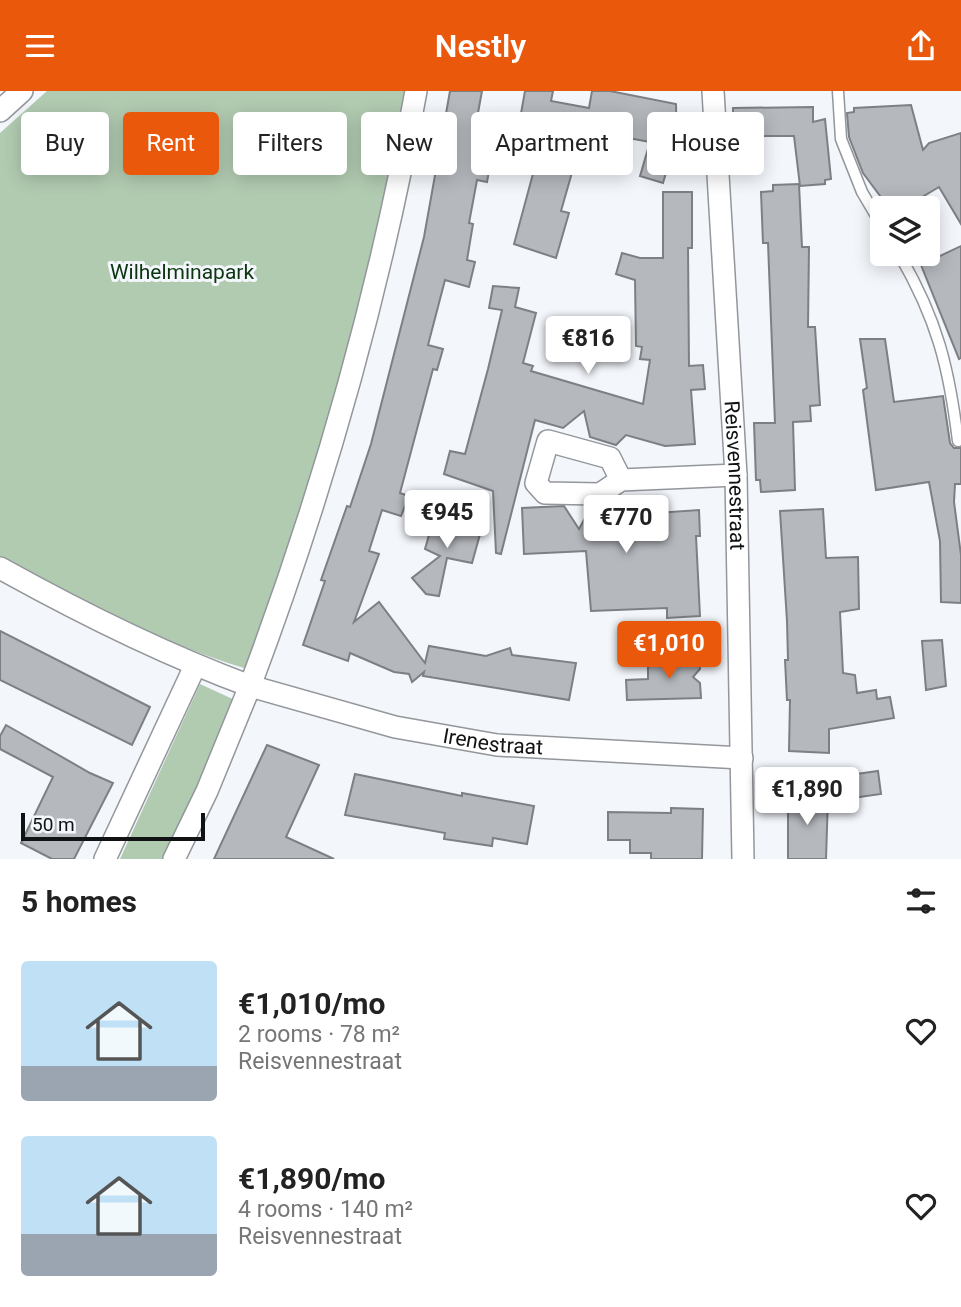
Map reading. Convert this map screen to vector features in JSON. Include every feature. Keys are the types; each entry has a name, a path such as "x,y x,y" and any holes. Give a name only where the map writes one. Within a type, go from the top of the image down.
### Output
{"street":[{"path":"0,111 22,91"},
{"path":"174,859 207,791 250,686 295,566 330,458 386,238 416,91"},
{"name":"Reisvennestraat","path":"713,91 736,475 743,859"},
{"path":"621,480 736,475"},
{"path":"0,568 99,622 195,666 250,686"},
{"path":"105,859 195,666"},
{"name":"Irenestraat","path":"250,686 395,727 497,745 742,758"}],"lane":[{"path":"838,91 841,139 870,206"},
{"path":"906,266 923,296 950,377 958,441"}],"green space":[{"name":"Wilhelminapark","path":"47,91 406,91 402,112 361,112 361,175 390,175 384,203 318,468 252,656 244,668 181,646 119,619 0,556 0,133 21,114 21,175 109,175 109,112 24,112"},
{"path":"200,684 237,701 164,859 120,859"}],"building":[{"path":"450,91 482,91 478,112 471,112 471,175 488,175 487,182 477,180 469,223 473,224 467,260 475,262 469,287 445,280 428,345 443,349 437,370 433,369 400,493 409,496 401,516 382,510 369,551 379,554 354,622 379,602 425,663 429,646 486,656 510,648 512,655 576,663 569,700 423,676 424,672 412,682 409,674 394,672 350,653 348,661 303,645 325,581 321,580 371,444 424,237 435,175 457,175 457,112 446,112"},
{"path":"525,91 553,91 551,101 589,108 592,91 610,91 676,104 676,112 647,112 647,141 633,139 633,112 521,112"},
{"path":"911,105 923,150 929,143 961,133 961,224 939,187 924,196 880,196 863,173 849,137 847,113 854,112 854,108"},
{"path":"813,107 813,122 825,119 831,179 825,180 825,184 800,186 794,136 764,136 764,112 733,112 733,108"},
{"path":"647,152 647,175 665,175 663,183 640,176"},
{"path":"533,175 571,175 561,211 569,213 556,258 514,244"},
{"path":"799,184 802,247 809,247 808,327 815,327 820,405 810,406 811,421 793,422 795,490 761,492 760,480 756,480 754,423 775,423 768,243 763,243 761,192 773,191 773,185"},
{"path":"663,192 692,192 692,248 688,248 689,366 703,365 705,389 691,390 695,444 665,446 626,435 616,445 590,437 584,411 563,428 535,420 501,554 496,553 493,491 444,474 450,451 465,454 488,369 502,310 489,308 493,286 519,288 515,307 536,313 523,363 533,366 531,371 643,404 650,360 640,359 642,347 636,346 635,280 616,274 622,253 640,258 663,258"},
{"path":"961,246 959,359 921,266 940,266 940,256"},
{"path":"860,339 885,339 894,402 943,396 950,443 954,448 961,448 961,484 955,484 954,502 961,555 961,603 941,602 940,541 929,482 876,490 863,390 867,388"},
{"path":"619,503 627,515 699,510 700,536 696,536 700,616 667,618 667,608 591,611 586,551 524,554 522,508 564,506 579,529 591,507"},
{"path":"823,509 826,558 858,557 859,609 840,612 843,673 855,675 857,693 876,690 877,699 890,697 894,718 829,729 829,753 789,751 790,700 787,700 787,621 780,511"},
{"path":"435,514 482,527 472,563 447,558 439,596 426,594 412,578 440,556 425,549"},
{"path":"0,631 150,707 132,745 0,680"},
{"path":"942,640 946,686 926,690 922,641"},
{"path":"699,653 700,669 693,677 700,683 701,698 627,700 626,680 648,679 648,666 671,665 670,655"},
{"path":"6,725 90,773 113,783 74,859 52,859 21,843 53,777 0,749 0,736"},
{"path":"267,745 319,765 286,837 334,859 214,859"},
{"path":"878,771 881,794 838,800 835,777"},
{"path":"355,774 462,796 462,793 534,806 527,844 493,838 492,846 444,839 445,833 345,815"},
{"path":"788,796 828,797 826,859 788,859"},
{"path":"671,808 703,809 702,859 651,859 651,853 630,853 630,840 608,840 608,812 671,813"}]}
